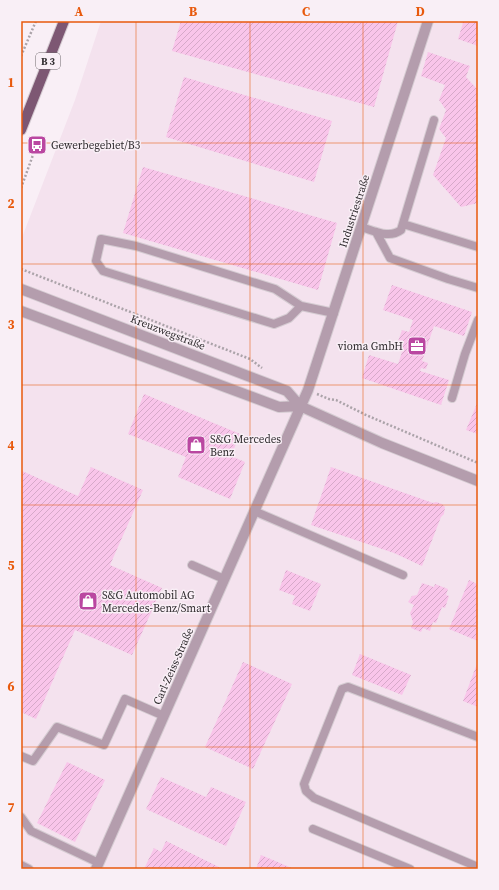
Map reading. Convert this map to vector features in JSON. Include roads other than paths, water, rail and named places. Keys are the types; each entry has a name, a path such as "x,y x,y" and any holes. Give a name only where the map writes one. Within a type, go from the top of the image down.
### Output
{"main road":[{"name":"B 3","path":"21,130 64,21"}],"street":[{"name":"Industriestraße","path":"300,406 308,390 334,313 428,21"},
{"name":"Kreuzwegstraße","path":"21,289 287,391 300,406 382,443 478,481"},
{"name":"Kreuzwegstraße","path":"21,311 279,407 300,406"},
{"name":"Carl-Zeiss-Straße","path":"98,866 300,406"}],"lane":[{"path":"361,227 376,232 395,235 401,230 434,120"},
{"path":"403,224 478,247"},
{"path":"376,232 390,258 478,288"},
{"path":"301,306 289,318 274,324 103,271 96,261 101,238 136,246 275,290 301,306 334,313"},
{"path":"452,398 465,354 478,320"},
{"path":"254,511 403,575"},
{"path":"192,566 224,579"},
{"path":"478,737 361,690 348,687 342,689 304,784 306,791 314,798 478,866"},
{"path":"21,756 33,761 57,727 104,745 125,699 164,716"},
{"path":"21,817 30,831 98,866"},
{"path":"313,829 410,869"},
{"path":"21,865 29,869"}],"place":[{"name":"Gewerbegebiet/B3","path":"37,145"},
{"name":"vioma GmbH","path":"417,346"},
{"name":"S&G Mercedes Benz","path":"196,445"},
{"name":"S&G Automobil AG Mercedes-Benz/Smart","path":"88,601"}]}
